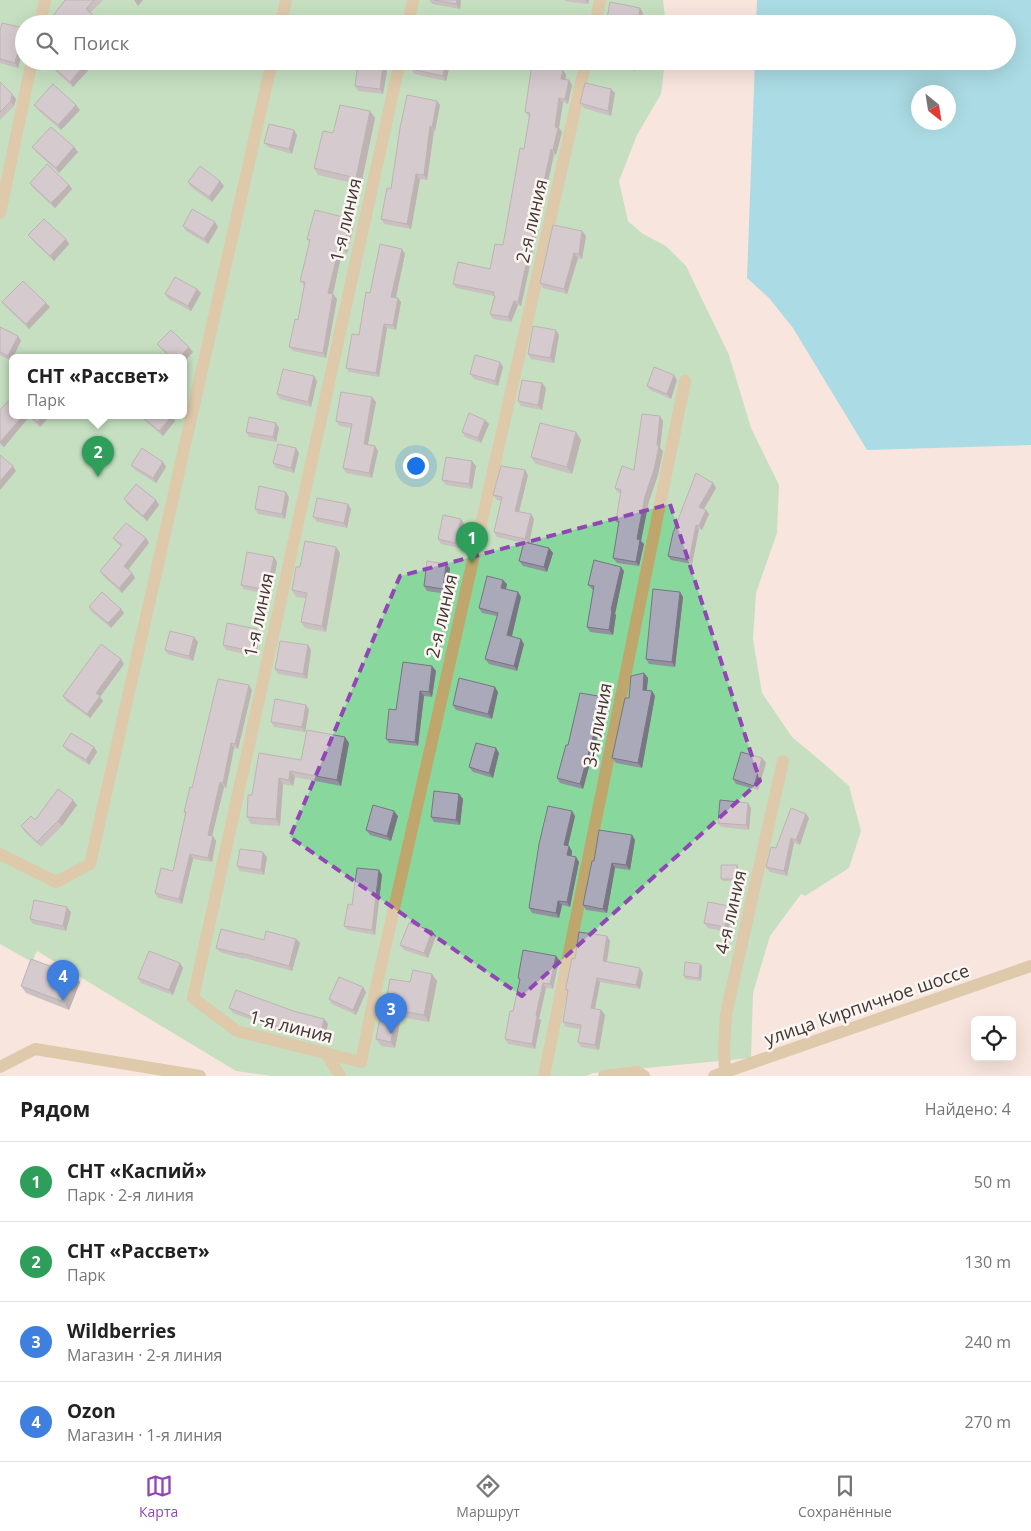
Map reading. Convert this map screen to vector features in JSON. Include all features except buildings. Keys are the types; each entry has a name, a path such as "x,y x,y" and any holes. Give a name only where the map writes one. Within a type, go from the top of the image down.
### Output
{"street":[{"path":"42,15 45,0"},
{"path":"283,15 286,0"},
{"path":"410,15 413,0"},
{"path":"597,15 600,0"},
{"path":"0,213 30,70"},
{"path":"0,854 56,882 90,864 270,70"},
{"name":"1-я линия","path":"361,1062 236,1031 193,998 398,70"},
{"name":"2-я линия","path":"361,1062 376,988 584,70"},
{"name":"3-я линия","path":"544,1076 685,381"},
{"name":"4-я линия","path":"719,1074 724,1049 726,1014 783,761"},
{"name":"улица Кирпичное шоссе","path":"719,1074 1031,966"},
{"path":"0,1067 35,1049 200,1076"},
{"path":"328,1054 340,1076"},
{"path":"604,1076 637,1072 644,1076"}],"highlighted area":[{"path":"670,504 760,781 522,996 290,837 400,576"}],"green space":[{"path":"0,0 663,0 665,15 15,15 15,70 664,70 661,94 637,135 619,181 628,221 643,234 666,246 686,266 729,355 751,428 779,485 777,533 756,593 753,639 762,693 792,737 849,786 861,831 849,868 805,896 801,894 770,936 753,993 751,1058 593,1073 586,1076 272,1076 236,1071 37,951 32,962 0,944"}],"water":[{"path":"757,0 1031,0 1031,445 867,450 793,328 769,298 747,278 755,70 1016,70 1016,15 756,15"}],"place":[{"name":"СНТ «Рассвет»","path":"98,477"},
{"name":"СНТ «Каспий»","path":"472,563"},
{"name":"Ozon","path":"63,1001"},
{"name":"Wildberries","path":"391,1034"}]}
